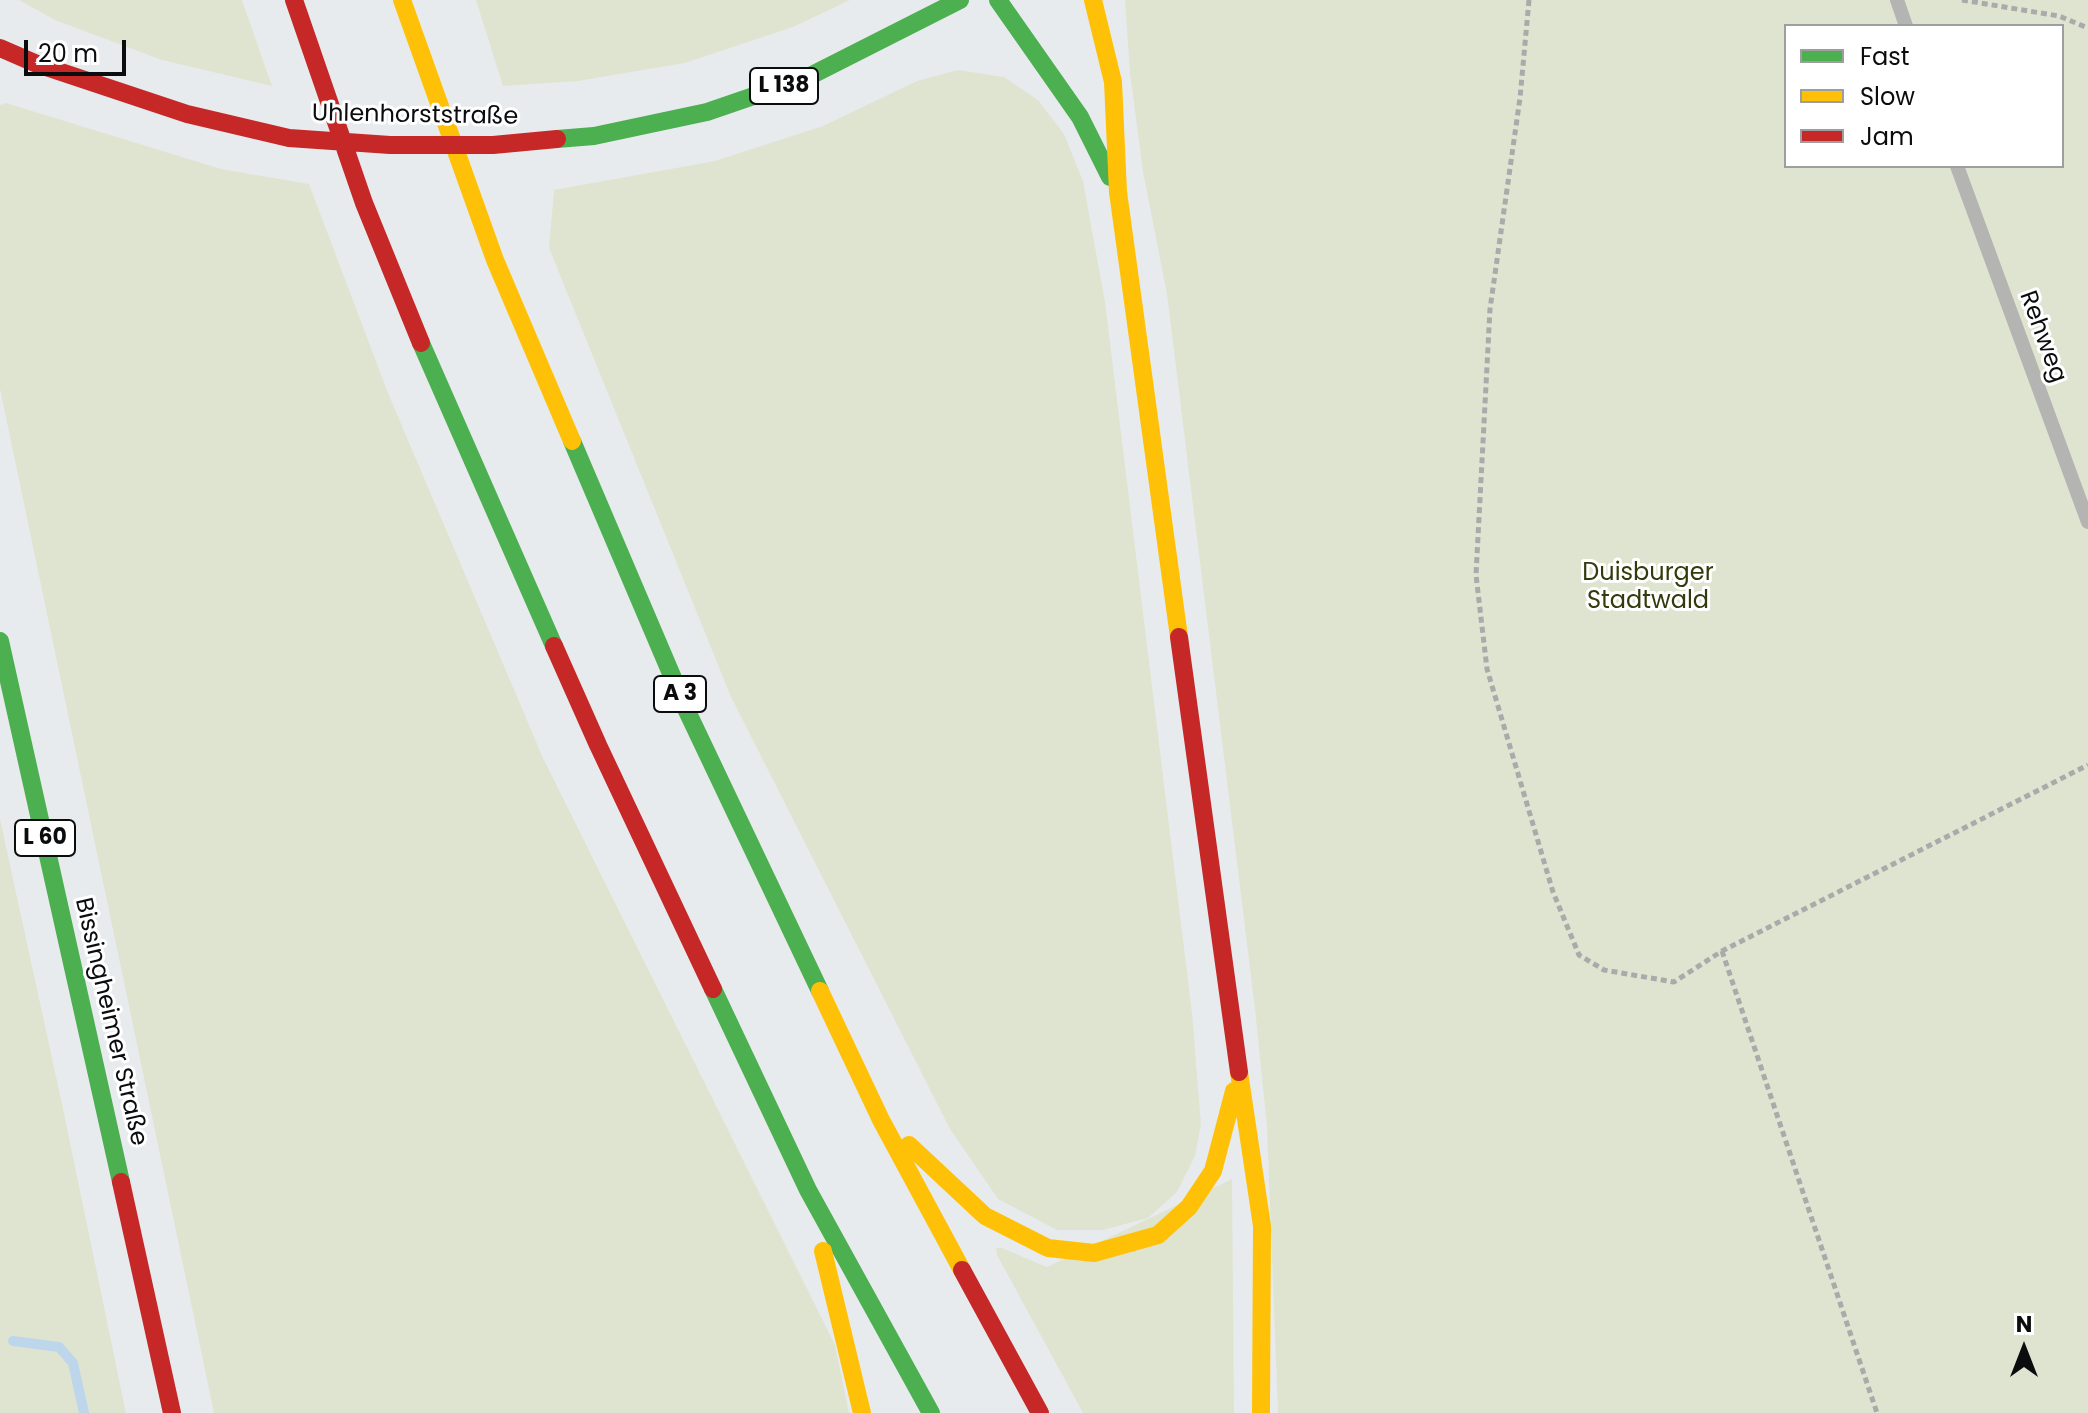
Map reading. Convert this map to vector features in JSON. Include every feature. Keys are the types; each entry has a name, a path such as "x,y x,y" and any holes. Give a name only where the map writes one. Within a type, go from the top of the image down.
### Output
{"main road":[{"path":"294,0 364,203 417,333 598,745 808,1190 931,1413"},
{"name":"A 3","path":"402,0 495,260 687,711 881,1120 1040,1413"},
{"name":"Uhlenhorststraße","path":"0,48 37,64 187,114 289,138 390,145 493,145 594,136 707,112 806,78 960,0"},
{"path":"998,0 1080,117 1118,192"},
{"path":"1093,0 1113,82 1118,192 1262,1226 1261,1413"},
{"name":"Bissingheimer Straße","path":"0,641 172,1413"},
{"path":"881,1120 985,1216 1048,1248 1094,1253 1158,1235 1189,1207 1213,1171 1239,1073"},
{"path":"808,1190 862,1413"}],"lane":[{"path":"1897,0 1905,24"},
{"name":"Rehweg","path":"1958,168 2088,522"}],"path":[{"path":"1529,0 1520,98 1490,309 1476,575 1487,669 1553,892 1579,955 1604,970 1674,982 1722,951 2088,765"},
{"path":"1962,0 2059,16 2088,28"},
{"path":"1722,951 1877,1413"}],"green space":[{"path":"19,0 242,0 272,86 162,60 55,20"},
{"path":"476,0 850,0 793,27 685,63 578,81 503,86"},
{"name":"Duisburger Stadtwald","path":"1125,0 2088,0 2088,1413 1278,1413 1267,1127 1255,1009 1167,294 1143,172 1130,73"},
{"path":"958,70 1004,77 1038,100 1064,134 1083,181 1105,302 1192,1013 1201,1124 1195,1156 1177,1192 1148,1218 1103,1230 1057,1230 998,1199 950,1129 731,697 549,248 554,190 715,161 823,126 917,81"},
{"path":"6,103 221,169 309,184 388,393 543,758 835,1345 849,1413 214,1413 0,389 0,105"},
{"path":"0,819 62,1104 126,1413 0,1413"},
{"path":"1232,1179 1234,1413 1083,1413 996,1248 1047,1267"}],"waterway":[{"path":"13,1341 59,1347 73,1363 84,1413"}],"traffic: fast":[{"path":"557,139 594,136 707,112 806,78 960,0"},
{"path":"998,0 1080,117 1110,177"},
{"path":"421,343 554,646"},
{"path":"572,441 687,711 820,991"},
{"path":"0,641 121,1182"},
{"path":"713,989 808,1190 931,1413"}],"traffic: slow":[{"path":"402,0 495,260 572,441"},
{"path":"1093,0 1113,82 1118,192 1179,637"},
{"path":"820,991 881,1120 962,1270"},
{"path":"1239,1072 1262,1226 1261,1413"},
{"path":"909,1145 985,1216 1048,1248 1094,1253 1158,1235 1189,1207 1213,1171 1234,1091"},
{"path":"823,1251 862,1413"}],"traffic: jam":[{"path":"294,0 364,203 421,343"},
{"path":"0,48 37,64 187,114 289,138 390,145 493,145 557,139"},
{"path":"1179,637 1239,1072"},
{"path":"554,646 713,989"},
{"path":"121,1182 172,1413"},
{"path":"962,1270 1040,1413"}]}
